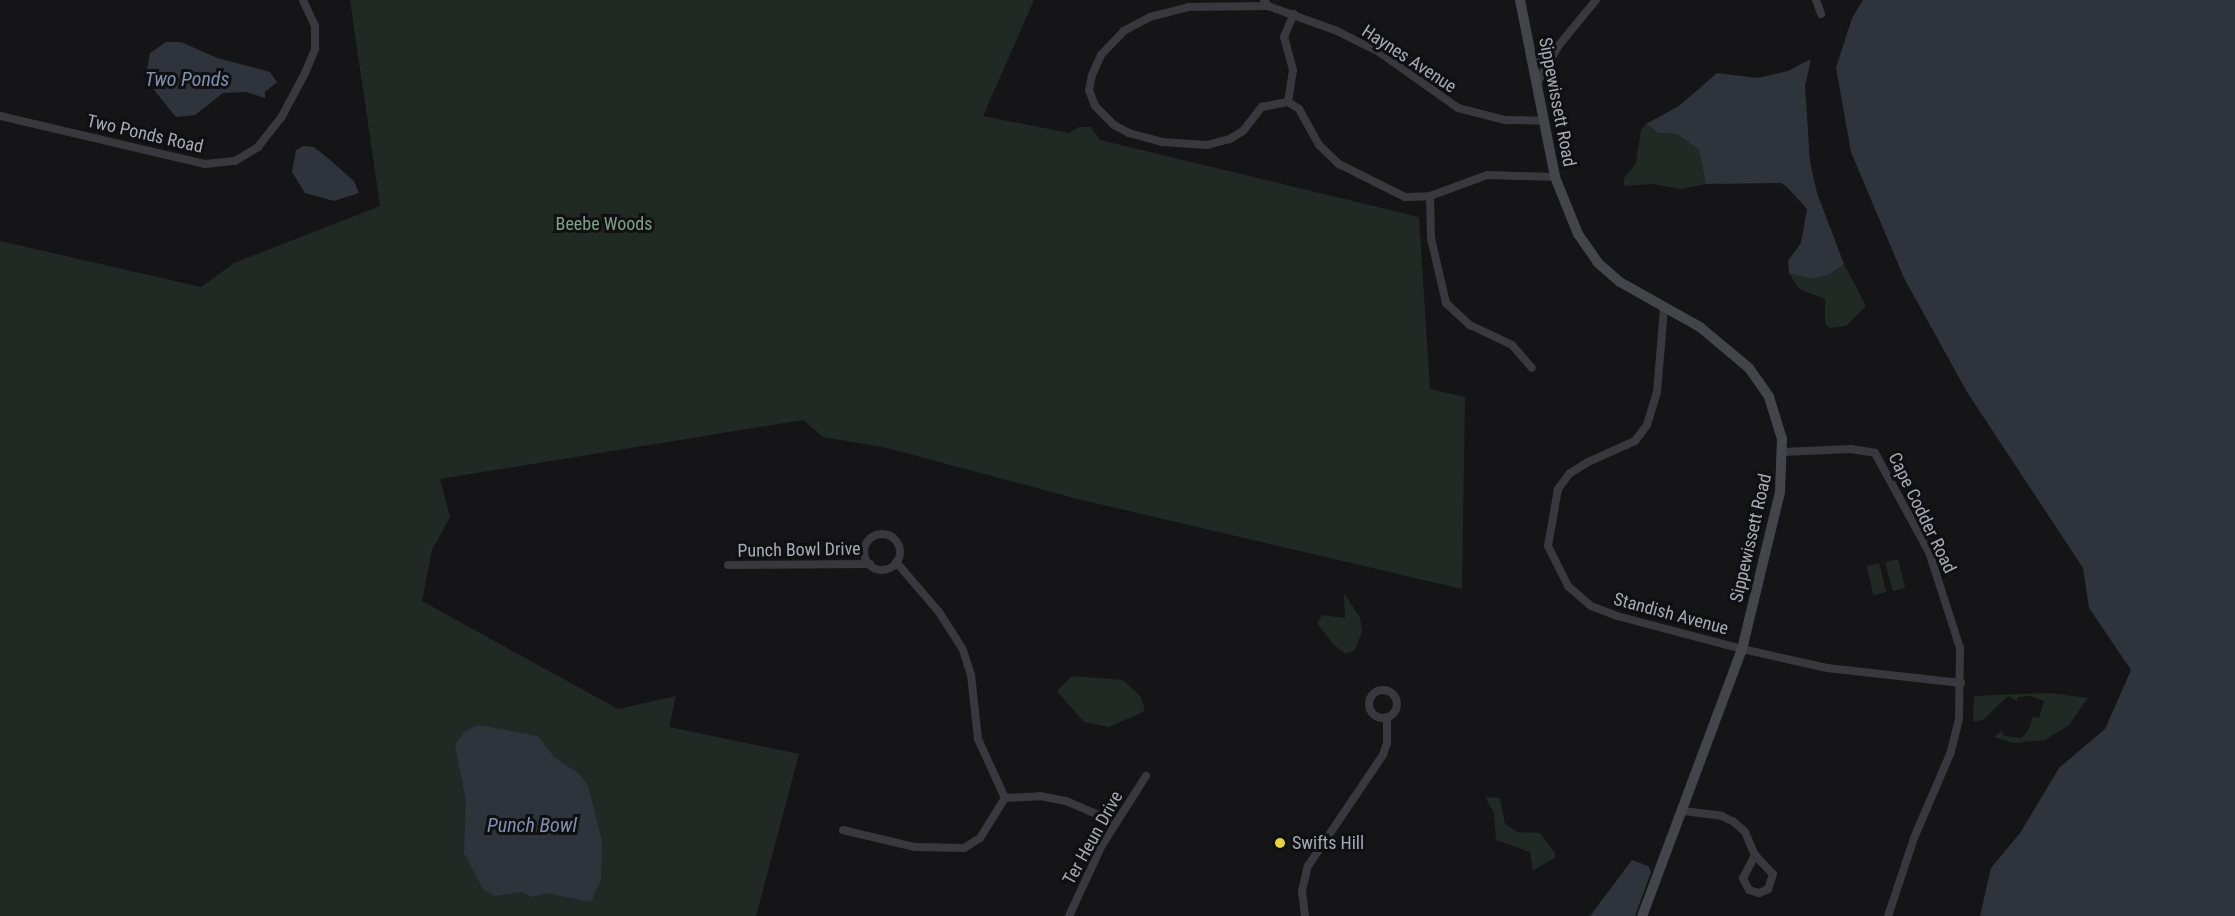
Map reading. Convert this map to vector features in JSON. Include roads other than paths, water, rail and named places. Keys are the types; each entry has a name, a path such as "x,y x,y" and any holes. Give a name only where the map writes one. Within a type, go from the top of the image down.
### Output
{"main road":[{"name":"Sippewissett Road","path":"1520,0 1555,177 1570,222 1593,257 1628,288 1707,332 1749,368 1769,397 1783,452 1780,492 1742,649 1642,916"}],"street":[{"name":"Two Ponds Road","path":"0,116 205,164 235,161 258,147 281,118 306,73 315,49 315,26 303,0"},
{"path":"1533,61 1549,55 1596,0"},
{"path":"1816,0 1821,14"},
{"name":"Haynes Avenue","path":"1288,102 1262,107 1243,131 1230,140 1207,146 1162,142 1114,125 1095,106 1089,90 1101,55 1111,42 1150,17 1189,7 1266,3 1379,52 1458,108 1505,120 1544,121"},
{"path":"1294,14 1284,37 1293,70 1288,102 1299,109 1319,145 1339,164 1405,197 1430,196 1487,175 1555,177"},
{"path":"1538,83 1559,45"},
{"path":"1430,196 1431,238 1446,303 1470,325 1512,345 1532,368"},
{"name":"Standish Avenue","path":"1664,309 1657,392 1647,425 1635,441 1569,474 1558,489 1548,546 1568,586 1591,606 1742,649 1827,668 1961,683"},
{"name":"Cape Codder Road","path":"1783,452 1871,450 1879,456 1942,585 1960,648 1961,683 1958,723 1947,764 1914,838 1888,916"},
{"name":"Punch Bowl Drive","path":"870,564 865,547 871,538 882,534 892,537 899,546 896,562"},
{"name":"Punch Bowl Drive","path":"728,565 870,564 880,569 896,562"},
{"name":"Punch Bowl Drive","path":"896,562 939,612 962,648 971,675 978,739 1005,798"},
{"path":"1305,916 1302,891 1308,866 1383,755 1387,743 1387,717"},
{"name":"Ter Heun Drive","path":"1069,916 1115,822 1146,776"},
{"path":"843,830 915,847 964,848 980,838 1005,798 1040,796 1066,801 1115,822"},
{"path":"1683,811 1722,816 1734,822 1745,832 1755,855 1773,874 1772,885 1759,893 1749,890 1743,878 1755,855"}],"water":[{"path":"1863,0 2235,0 2235,916 1980,916 1991,868 2020,833 2059,768 2105,729 2131,670 2089,608 2083,568 1967,392 1904,278 1851,152 1836,68 1852,18"},
{"name":"Two Ponds","path":"166,42 181,42 217,58 270,72 277,82 265,92 265,98 246,92 223,93 195,115 176,117 154,90 147,69 150,53"},
{"path":"1811,59 1805,86 1810,162 1817,193 1844,264 1829,275 1812,279 1789,273 1788,261 1801,243 1807,209 1787,187 1781,183 1706,184 1699,150 1677,134 1658,133 1646,124 1679,106 1717,73 1758,78 1788,71"},
{"path":"303,146 314,147 329,159 354,181 359,193 334,201 305,193 292,172 296,150"},
{"name":"Punch Bowl","path":"478,725 538,736 554,757 578,773 588,786 602,841 601,880 591,902 547,893 532,897 522,892 494,896 483,889 464,853 466,801 455,745 465,731"},
{"path":"1632,860 1648,866 1651,872 1635,916 1590,916"}],"place":[{"name":"Swifts Hill","path":"1280,843"}],"park label":[{"name":"Beebe Woods","path":"604,224"}]}
